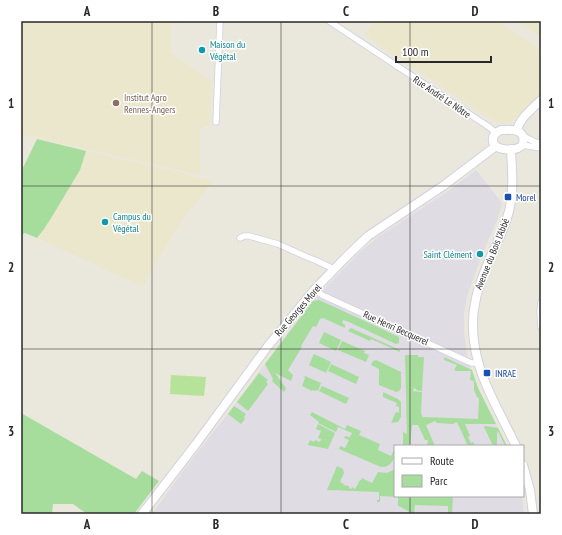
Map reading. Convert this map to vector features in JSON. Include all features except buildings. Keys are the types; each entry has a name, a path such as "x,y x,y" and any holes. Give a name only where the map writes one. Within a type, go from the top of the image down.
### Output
{"street":[{"path":"216,122 220,21"},
{"name":"Rue André Le Nôtre","path":"329,21 496,133"},
{"path":"541,100 519,124 521,137 517,149 502,149 496,146 493,141 493,136 501,130 521,137 536,142 541,143"},
{"path":"521,137 541,148"},
{"name":"Rue Georges Morel","path":"142,514 268,346 302,303 334,269 357,246 374,232 443,186 496,146"},
{"name":"Avenue du Bois l'Abbé","path":"511,149 512,194 509,210 506,222 481,280 474,305 473,333 478,363 486,385 516,445"},
{"path":"240,238 249,236 278,244 317,260 334,269"},
{"name":"Rue Henri Becquerel","path":"315,289 322,295 469,362 478,363"},
{"path":"541,302 541,326"},
{"path":"524,469 530,490 533,514"}],"shaded area":[{"name":"Institut Agro Rennes-Angers","path":"21,21 187,21 170,25 171,53 212,82 210,125 200,128 200,175 21,134"},
{"path":"374,21 497,21 541,50 541,93 511,122 498,124 364,35"},
{"path":"516,21 541,21 541,37 523,25"},
{"path":"86,151 213,181 181,222 142,286 37,238 53,215 80,170"},
{"path":"476,170 502,203 498,218 481,257 467,296 464,313 464,333 468,360 476,384 506,445 394,445 394,497 522,497 524,514 152,514 185,468 313,301 360,252 378,237 448,191"}],"green space":[{"path":"37,139 86,151 80,170 53,215 37,238 25,233 21,235 21,172"},
{"path":"319,300 352,315 349,322 343,320 342,323 345,325 345,328 323,318 320,319 316,327 313,326 288,370 293,375 291,381 275,373 286,388 284,392 272,381 273,379 265,364 313,301"},
{"path":"352,315 399,337 399,343 396,344 349,322"},
{"path":"351,328 400,350 400,352 348,331"},
{"path":"324,332 341,340 336,351 319,343"},
{"path":"342,341 365,351 364,353 369,355 366,362 338,350"},
{"path":"314,354 331,362 326,373 309,365"},
{"path":"405,355 418,355 418,357 424,357 422,391 414,388 413,391 422,392 421,414 423,417 478,419 479,398 474,390 474,381 470,380 471,371 454,370 457,365 444,360 444,357 472,370 478,388 496,424 465,424 470,436 468,437 471,443 473,442 474,445 466,445 467,444 457,422 453,424 437,423 435,421 426,425 435,445 427,445 428,440 425,440 418,425 412,425 410,445 403,445 403,432 407,434"},
{"path":"376,360 401,372 401,388 399,391 396,392 379,385 379,369 371,365 373,361"},
{"path":"331,364 359,377 356,384 328,371"},
{"path":"259,373 268,380 266,382 268,384 248,411 237,402"},
{"path":"171,375 206,377 204,396 170,394"},
{"path":"305,376 321,383 318,391 312,391 302,386"},
{"path":"322,386 349,398 346,404 319,391"},
{"path":"383,392 401,402 401,417 398,422 391,423 396,412 399,413 399,407 396,406 397,403 383,397"},
{"path":"234,406 246,414 244,417 245,419 241,424 228,414"},
{"path":"312,412 345,429 347,425 361,431 359,435 380,444 378,450 391,456 394,450 393,460 389,465 381,467 339,449 340,446 345,448 349,440 344,438 345,436 350,437 352,433 338,427 336,432 318,423 319,422 310,415"},
{"path":"21,413 136,479 142,471 159,481 134,514 87,514 73,504 53,504 52,514 21,514"},
{"path":"318,424 335,433 328,449 308,445 310,440 320,442 321,439 318,438 321,431 316,429"},
{"path":"484,427 498,428 506,445 505,445 498,431 497,445 493,445"},
{"path":"337,466 343,469 344,473 340,482 344,484 343,485 349,486 351,489 352,487 355,489 362,478 372,483 378,472 387,473 394,470 394,497 380,496 380,502 377,502 377,500 379,500 379,492 327,490"},
{"path":"398,497 453,497 452,514 448,514 448,506 415,505 413,514 398,506"}],"place":[{"name":"Maison du Végétal","path":"202,50"},
{"name":"Institut Agro Rennes-Angers","path":"116,103"},
{"name":"Morel","path":"508,197"},
{"name":"Campus du Végétal","path":"105,222"},
{"name":"Saint Clément","path":"480,254"},
{"name":"INRAE","path":"487,373"}]}
